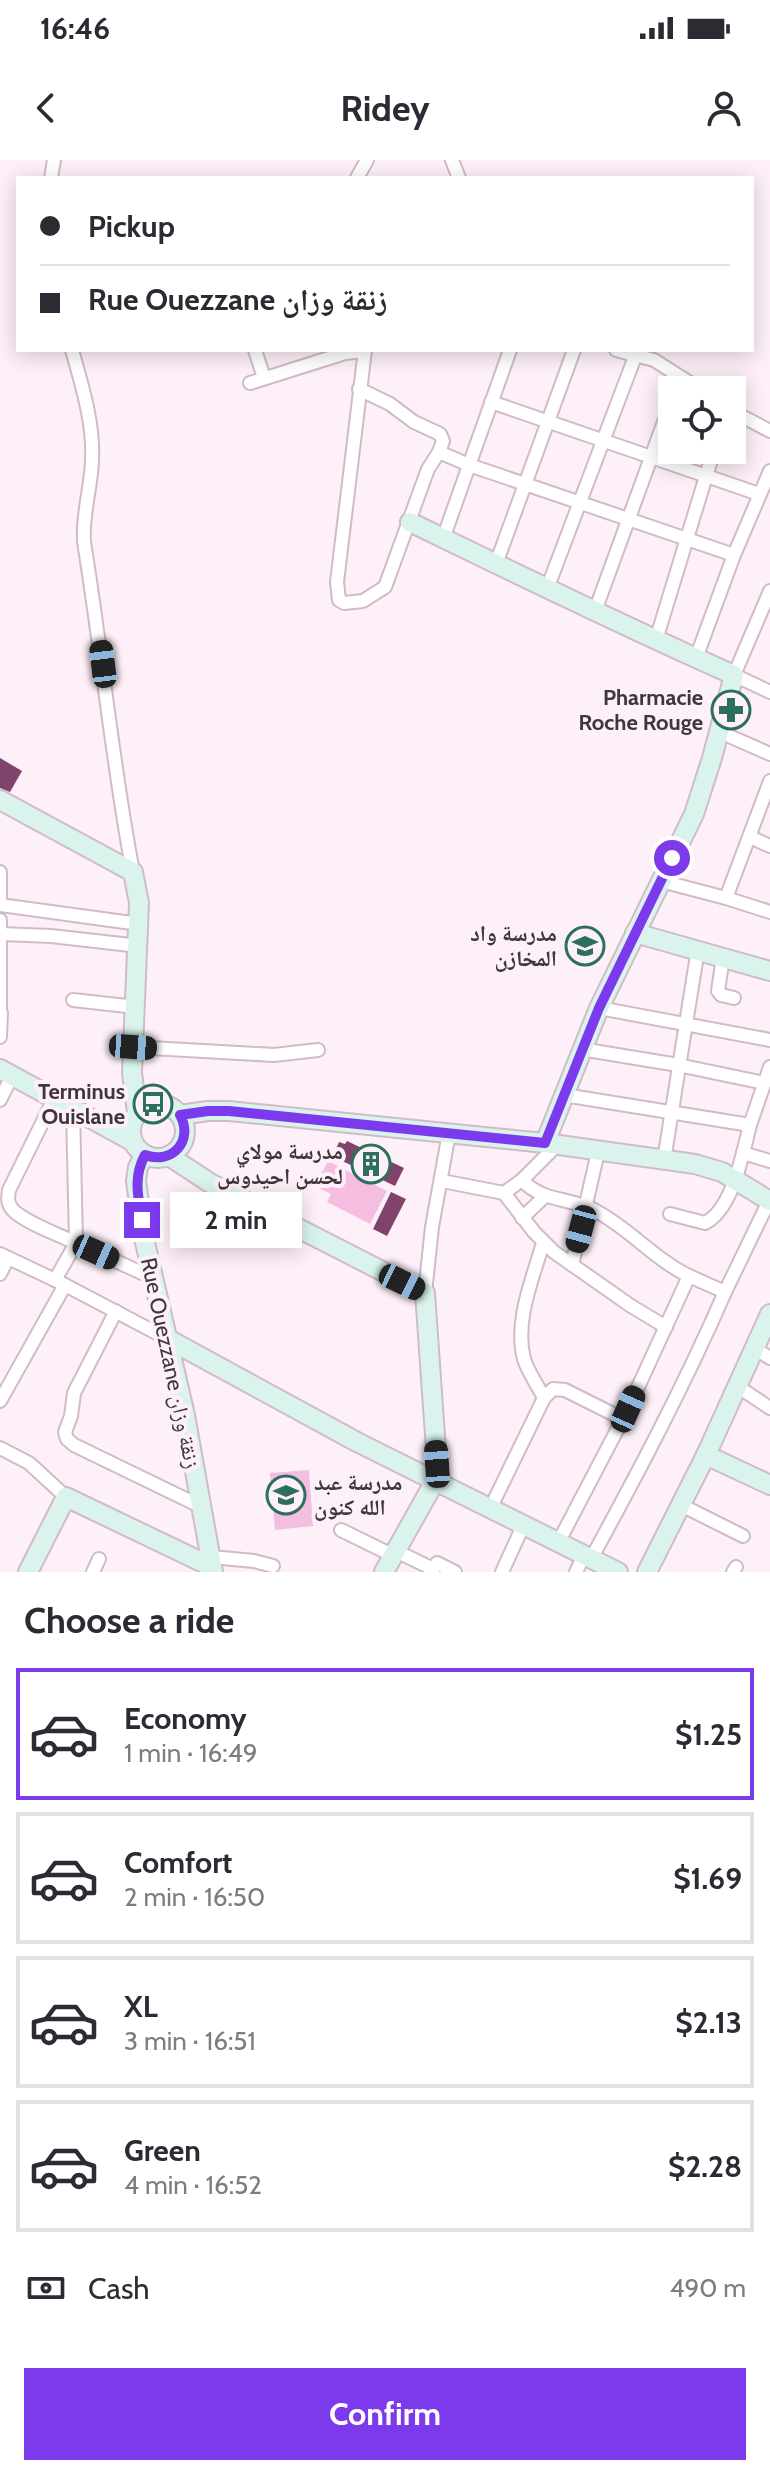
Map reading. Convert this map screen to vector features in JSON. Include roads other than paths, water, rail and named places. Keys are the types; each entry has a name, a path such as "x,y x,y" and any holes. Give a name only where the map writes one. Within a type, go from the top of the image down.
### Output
{"street":[{"path":"73,352 85,396 92,444 84,542 101,644 115,769 139,903 133,1047 133,1089 137,1112"},
{"path":"256,352 264,378"},
{"path":"303,352 307,365"},
{"path":"250,383 345,352"},
{"path":"359,389 440,434 443,441 428,469 385,587 374,596 347,604 339,600 337,582 359,389 365,352"},
{"path":"444,536 509,352"},
{"path":"496,564 573,352"},
{"path":"626,352 654,360 681,376"},
{"path":"547,589 636,354"},
{"path":"491,402 759,494"},
{"path":"746,418 770,431"},
{"path":"595,611 658,439"},
{"path":"439,452 734,555"},
{"path":"656,640 710,464"},
{"path":"696,658 734,555 770,471"},
{"path":"410,522 770,692"},
{"path":"504,1193 522,1180 552,1144 564,1095 581,1049 694,814 734,675 770,591"},
{"path":"720,732 770,754"},
{"path":"726,898 767,800 770,781"},
{"path":"0,800 133,872"},
{"path":"750,837 770,846"},
{"path":"0,872 0,904 139,924"},
{"path":"661,881 770,912"},
{"path":"0,920 0,1037"},
{"path":"635,933 770,971"},
{"path":"0,934 139,946"},
{"path":"664,1160 698,949"},
{"path":"723,957 718,991 721,995 734,998"},
{"path":"73,1000 136,1007"},
{"path":"599,1008 770,1040"},
{"path":"133,1047 274,1055 318,1050"},
{"path":"581,1049 764,1083"},
{"path":"670,1214 695,1221 710,1220 719,1211 735,1179 770,1067"},
{"path":"0,1100 6,1073 73,1109 138,1148 156,1158 169,1156 178,1149 184,1138 185,1126 180,1115 165,1104 153,1104 137,1112 131,1123 138,1148"},
{"path":"564,1095 750,1125"},
{"path":"54,1099 9,1190 8,1202 17,1213 153,1278"},
{"path":"0,1401 60,1283 76,1243 73,1109"},
{"path":"180,1115 229,1111 552,1144 664,1160 709,1167 770,1201 652,1449 584,1562"},
{"path":"391,1559 435,1481 437,1464 425,1293 429,1250 449,1133"},
{"name":"Rue Ouezzane زنقة وزان","path":"138,1148 136,1181 153,1278 185,1415 212,1565"},
{"path":"572,1265 598,1152"},
{"path":"743,1153 770,1161"},
{"path":"169,1156 210,1183 425,1293"},
{"path":"522,1180 544,1197 586,1206 602,1214 668,1265 725,1292"},
{"path":"442,1181 504,1193 543,1243 666,1327"},
{"path":"522,1218 544,1197"},
{"path":"543,1243 522,1327 524,1359 544,1398"},
{"path":"0,1274 4,1256 116,1311 558,1543 584,1562 618,1572"},
{"path":"558,1543 623,1419 689,1276"},
{"path":"116,1311 74,1393 65,1432 67,1439 202,1507"},
{"path":"647,1572 737,1386 762,1353 770,1314"},
{"path":"737,1386 770,1408"},
{"path":"490,1509 544,1398 553,1389 565,1390 623,1419"},
{"path":"0,1448 29,1463 66,1497 212,1565 254,1561 273,1566"},
{"path":"706,1455 770,1485"},
{"path":"28,1572 66,1497"},
{"path":"681,1505 743,1536"},
{"path":"502,1572 523,1526"},
{"path":"341,1530 391,1559 432,1571 437,1563 455,1572"},
{"path":"93,1572 99,1559"}],"place":[{"name":"Pharmacie Roche Rouge","path":"731,710"},
{"name":"مدرسة واد المخازن","path":"585,946"},
{"name":"Terminus Ouislane","path":"153,1104"},
{"name":"مدرسة مولاي لحسن احيدوس","path":"371,1164"},
{"name":"مدرسة عبد الله كنون","path":"286,1495"}]}
